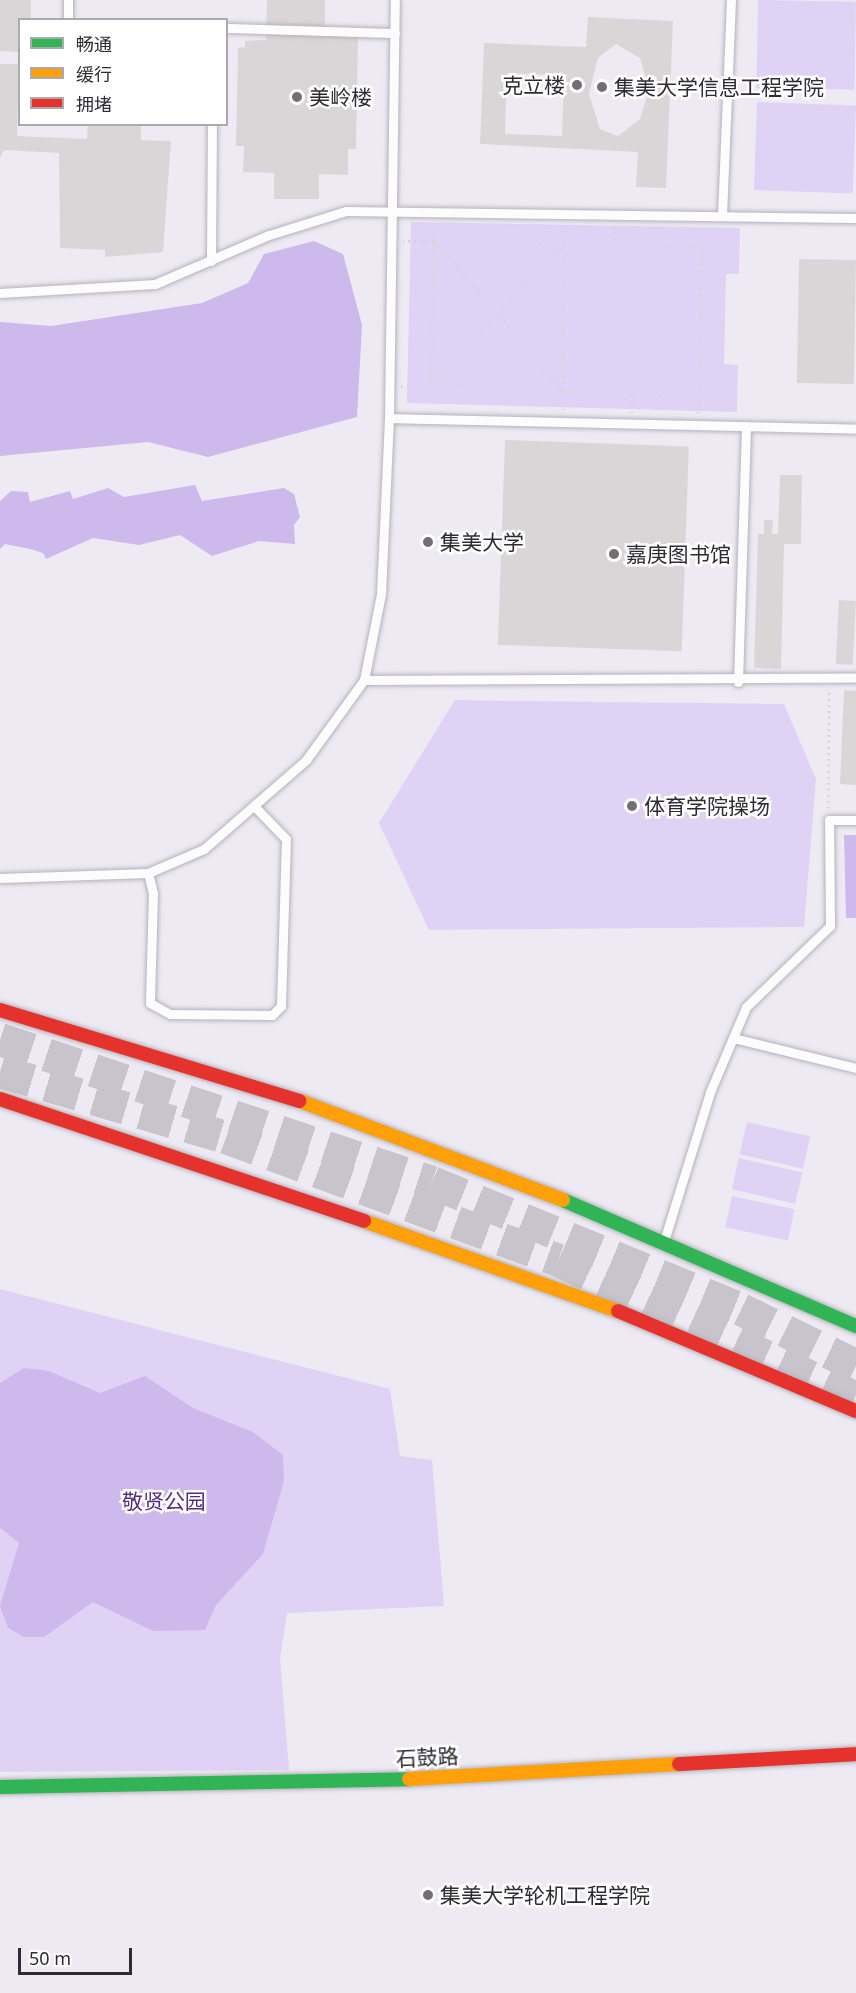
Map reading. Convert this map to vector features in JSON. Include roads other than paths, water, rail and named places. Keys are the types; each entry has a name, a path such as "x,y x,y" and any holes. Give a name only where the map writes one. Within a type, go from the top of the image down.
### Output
{"main road":[{"path":"0,1010 341,1114 520,1181 856,1326"},
{"path":"0,1099 558,1286 856,1411"},
{"name":"石鼓路","path":"0,1787 314,1785 856,1754"}],"lane":[{"path":"68,0 68,18"},
{"path":"0,878 148,873 204,849 256,808 306,760 364,680 381,594 390,387 395,0"},
{"path":"722,215 731,0"},
{"path":"228,28 395,33"},
{"path":"211,261 212,126"},
{"path":"0,293 154,284 346,211 392,209 856,218"},
{"path":"389,418 856,429"},
{"path":"738,682 746,426"},
{"path":"364,680 738,682 856,677"},
{"path":"148,873 153,893 150,1003 170,1014 272,1015 281,1006 286,839 256,808"},
{"path":"663,1243 710,1092 746,1008 830,926 829,820 856,820"},
{"path":"733,1038 856,1068"}],"tunnel":[{"path":"0,1039 432,1182 741,1309 856,1365"},
{"path":"0,1071 226,1137 558,1260 856,1398"}],"place":[{"name":"克立楼","path":"577,85"},
{"name":"集美大学信息工程学院","path":"602,87"},
{"name":"美岭楼","path":"297,97"},
{"name":"集美大学","path":"428,542"},
{"name":"嘉庚图书馆","path":"614,554"},
{"name":"体育学院操场","path":"632,806"},
{"name":"集美大学轮机工程学院","path":"428,1895"}],"park label":[{"name":"敬贤公园","path":"164,1501"}]}
